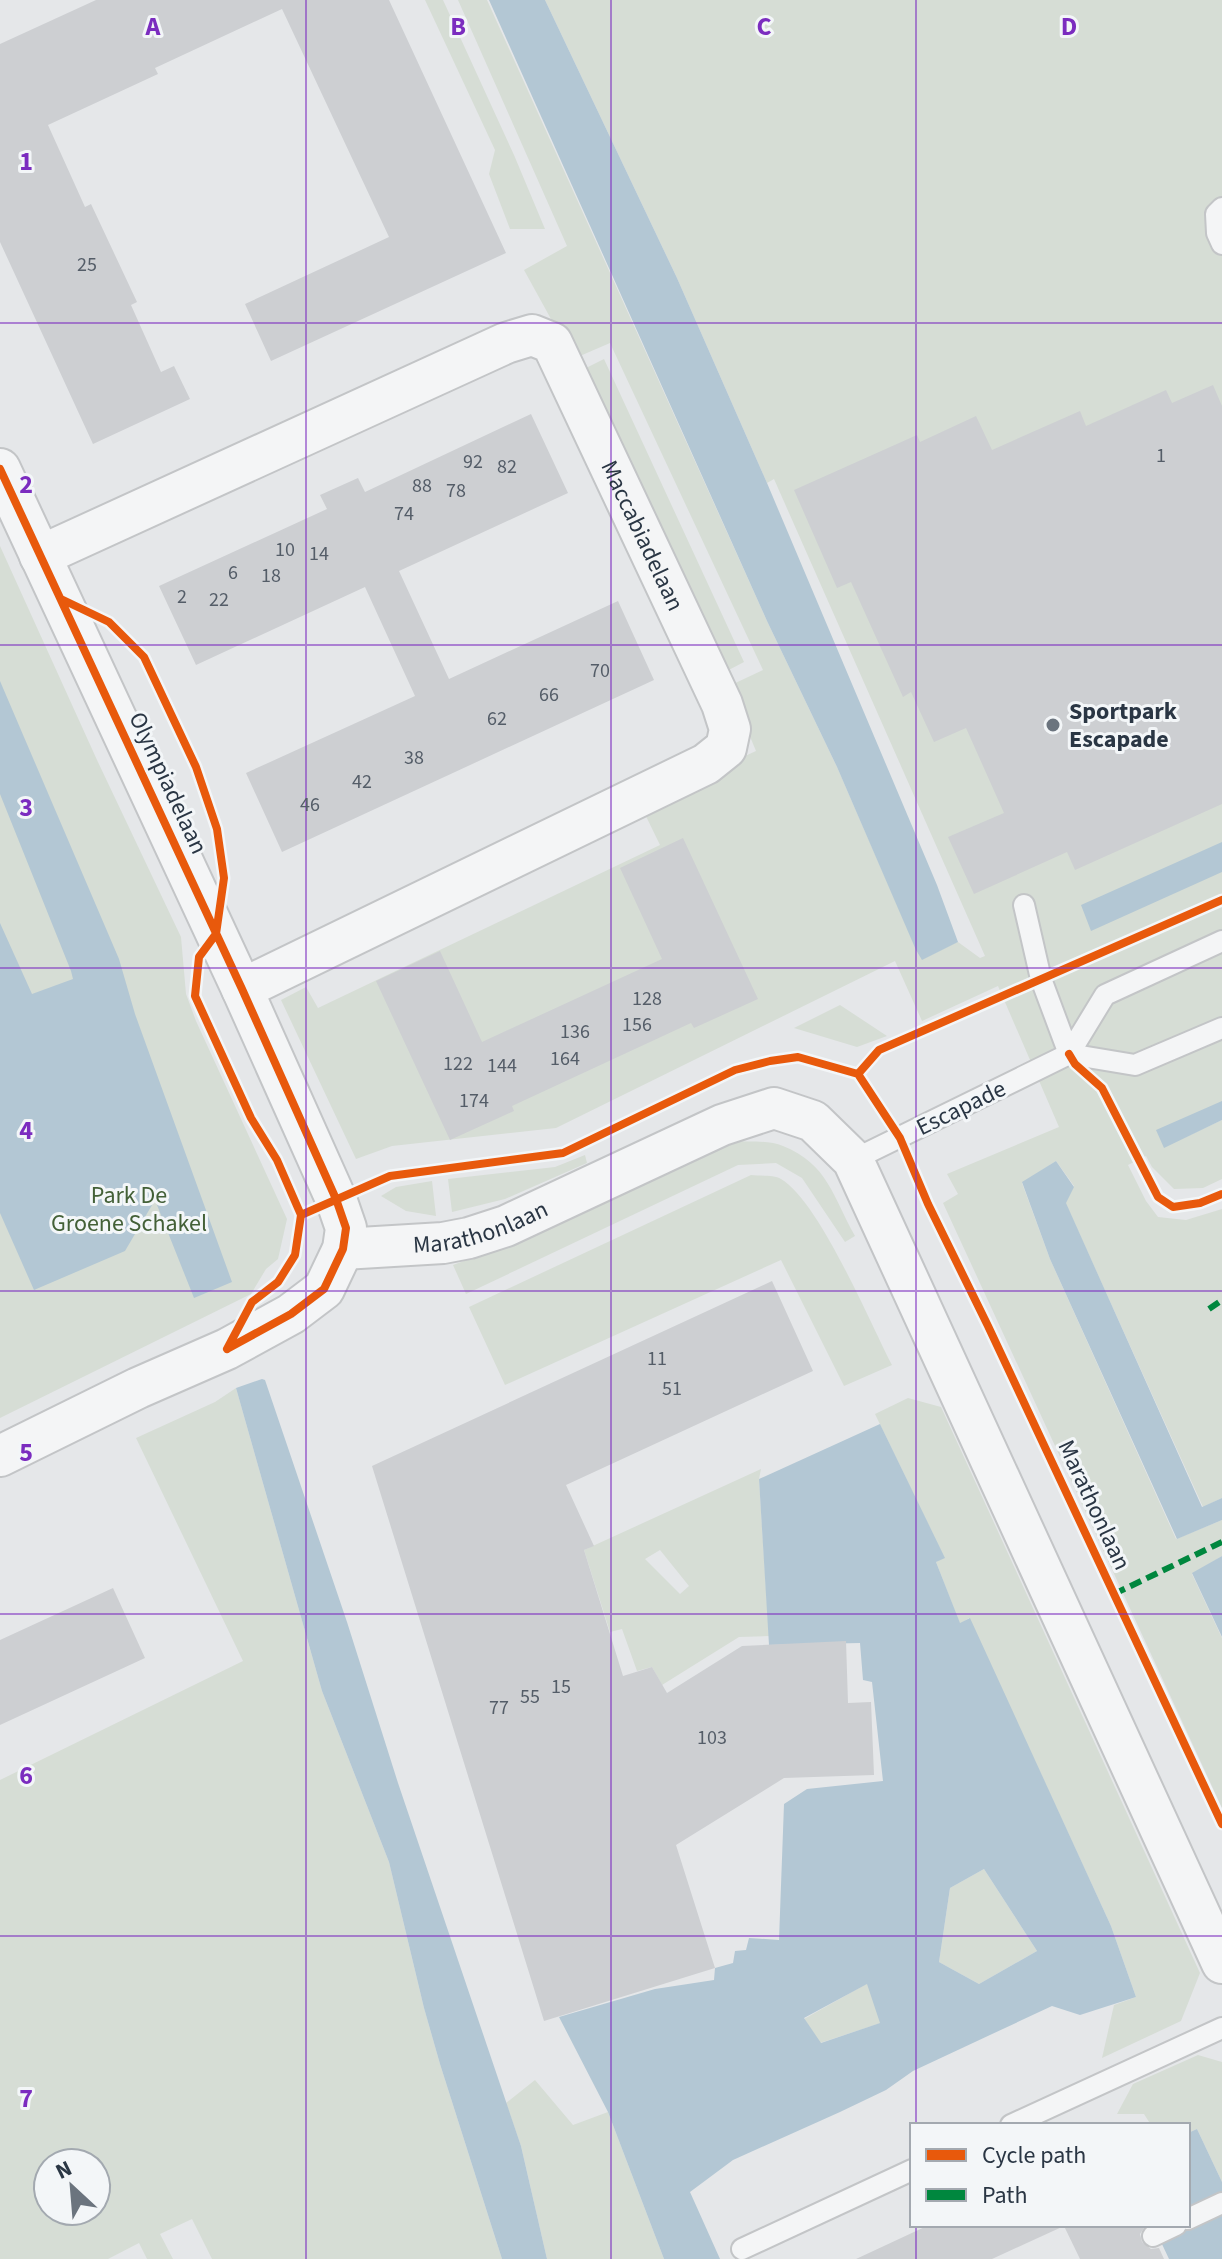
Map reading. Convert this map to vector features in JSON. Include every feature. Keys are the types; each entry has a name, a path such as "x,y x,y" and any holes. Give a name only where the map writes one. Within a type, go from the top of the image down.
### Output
{"street":[{"name":"Maccabiadelaan","path":"40,556 492,349 532,335 552,343 722,704 730,729 726,748 706,764 242,989"},
{"name":"Olympiadelaan","path":"0,469 242,989 336,1199 346,1228 343,1249"},
{"name":"Marathonlaan","path":"343,1249 443,1243 506,1226 722,1125 774,1108 813,1121 853,1160 1222,1963"},
{"path":"0,1456 138,1388 227,1349 291,1314 324,1289 343,1249"}],"lane":[{"path":"1222,208 1216,214 1217,233 1222,244"},
{"path":"1024,905 1041,979 1069,1054"},
{"path":"1069,1054 1105,995 1222,941"},
{"path":"1069,1054 1135,1065 1222,1028"},
{"name":"Escapade","path":"853,1160 1069,1054"},
{"path":"1015,2123 1222,2028"},
{"path":"742,2249 910,2171"},
{"path":"1190,2218 1222,2203"},
{"path":"1153,2236 1172,2227"}],"green space":[{"path":"425,0 443,0 545,229 510,229 489,174 495,150"},
{"name":"Sportpark Escapade","path":"458,0 487,0 767,621 837,767 918,953 958,942 980,958 985,956 774,479 767,483 677,278 545,0 1222,0 1222,1114 1177,1141 1222,1120 1222,1179 1203,1188 1174,1189 1152,1167 1146,1156 1128,1165 1158,1217 1186,1220 1222,1209 1222,1498 1203,1507 1065,1202 1074,1186 1056,1161 1022,1183 1050,1259 1176,1539 1222,1520 1222,1556 1192,1574 1222,1638 1222,1808 943,1203 958,1194 947,1174 1059,1127 998,986 922,1021 895,961 556,1128 392,1146 356,1159 281,1000 306,987 318,1008 660,845 640,804 756,751 729,686 763,670 610,343 573,359 524,270 567,246"},
{"path":"604,359 744,662 721,674 578,372"},
{"name":"Park De Groene Schakel","path":"0,546 181,937 186,994 196,1021 287,1219 278,1259 266,1269 251,1294 0,1418"},
{"path":"840,1005 887,1036 857,1047 794,1028"},
{"path":"733,1141 777,1144 810,1162 828,1183 855,1236 845,1242 802,1178 776,1163 738,1165 466,1294 453,1265 549,1229"},
{"path":"585,1155 587,1163 505,1199 452,1212 448,1179 555,1167"},
{"path":"751,1175 781,1179 811,1211 842,1264 892,1365 844,1386 781,1260 505,1385 469,1307"},
{"path":"432,1181 436,1216 406,1211 381,1196 396,1187"},
{"path":"236,1388 322,1691 389,1862 424,2008 502,2259 212,2259 192,2219 160,2234 173,2259 147,2259 139,2243 108,2259 0,2259 0,1780 243,1661 136,1438 215,1402"},
{"path":"908,1398 941,1407 1200,1973 1181,2021 1102,2058 1114,2005 1136,1997 1111,1926 969,1618 960,1624 936,1562 944,1557 875,1414"},
{"path":"761,1469 759,1479 769,1636 739,1637 662,1685 652,1667 637,1671 622,1629 610,1632 584,1550","holes":["660,1550 689,1586 680,1594 645,1559"]},
{"path":"984,1869 1037,1951 979,1984 939,1962 950,1888"},
{"path":"868,1983 881,2023 820,2043 804,2019"},
{"path":"1198,2055 1222,2062 1222,2182 1197,2129 1190,2132 1190,2123 1150,2123 1144,2114 1117,2114 1133,2084"},
{"path":"535,2080 573,2125 608,2112 664,2259 547,2259 521,2146 506,2103"}],"water":[{"path":"489,0 545,0 677,278 767,483 937,885 958,942 922,960 837,767 767,621"},
{"path":"0,681 119,959 135,1014 232,1282 194,1298 155,1200 125,1251 34,1290 0,1213 0,923 32,994 73,979 0,794"},
{"path":"1222,842 1222,872 1091,931 1081,905"},
{"path":"1222,1101 1222,1120 1164,1148 1156,1130"},
{"path":"1056,1161 1074,1187 1066,1203 1202,1507 1222,1498 1222,1520 1177,1539 1050,1259 1022,1182"},
{"path":"265,1380 347,1622 521,2146 547,2259 502,2259 424,2008 389,1862 322,1691 236,1388"},
{"path":"880,1424 945,1558 936,1562 960,1623 970,1618 1111,1926 1136,1997 1080,2015 1052,2006 913,2071 886,2090 733,2160 690,2192 720,2259 664,2259 608,2112 559,2017 655,1989 714,1980 715,1968 733,1963 735,1951 746,1950 749,1938 779,1940 784,1804 807,1789 883,1781 872,1682 863,1680 860,1643 769,1645 759,1479","holes":["984,1869 1037,1951 979,1984 939,1962 950,1888","867,1984 880,2023 821,2043 804,2018"]},
{"path":"1222,1556 1222,1637 1192,1573"},
{"path":"1197,2129 1222,2182 1222,2259 1169,2259 1154,2227 1190,2227 1190,2132"}],"building":[{"path":"96,0 389,0 506,253 271,361 245,304 389,237 282,9 155,68 158,74 48,125 85,207 91,204 137,302 131,305 161,372 174,366 190,399 93,444 0,242 0,44"},
{"path":"1213,385 1222,406 1222,804 1075,870 1067,852 974,894 948,837 1004,813 966,728 934,742 911,692 903,697 851,582 837,588 794,490 917,435 920,442 976,416 992,450 1080,411 1086,426 1166,390 1172,403"},
{"path":"531,414 568,493 399,571 449,679 618,601 654,680 282,852 246,773 415,696 365,587 196,665 159,586 327,509 320,495 358,478 365,492"},
{"path":"683,838 758,999 694,1028 691,1023 512,1106 514,1111 450,1140 376,981 440,951 482,1042 662,959 620,868"},
{"path":"772,1281 813,1371 566,1485 594,1546 584,1550 623,1676 652,1667 667,1693 742,1646 846,1641 848,1703 871,1702 874,1775 784,1778 676,1845 715,1968 544,2021 372,1466"},
{"path":"113,1588 145,1658 0,1725 0,1640"},
{"path":"925,2227 1062,2227 992,2259 856,2259"},
{"path":"1064,2227 1145,2227 1140,2234 1142,2242 1151,2249 1159,2248 1164,2259 1080,2259"}],"marked path":[{"path":"1209,1309 1222,1300"},
{"path":"1114,1594 1222,1542"}],"cycle path":[{"path":"0,469 242,989 336,1199 346,1228 343,1249 324,1289 291,1314 227,1349"},
{"path":"61,599 109,622 144,657 196,767 217,829 224,878 216,934 199,957 195,996 251,1118 277,1160 301,1215 295,1255 278,1282 252,1302 227,1349"},
{"path":"858,1074 879,1050 1222,900"},
{"path":"1069,1054 1075,1064 1102,1088 1158,1197 1173,1207 1200,1203 1222,1194"},
{"path":"301,1215 390,1176 563,1153 735,1070 770,1061 798,1057 858,1074 900,1138 928,1204 1222,1824"}],"place":[{"name":"Sportpark Escapade","path":"1053,725"}]}
